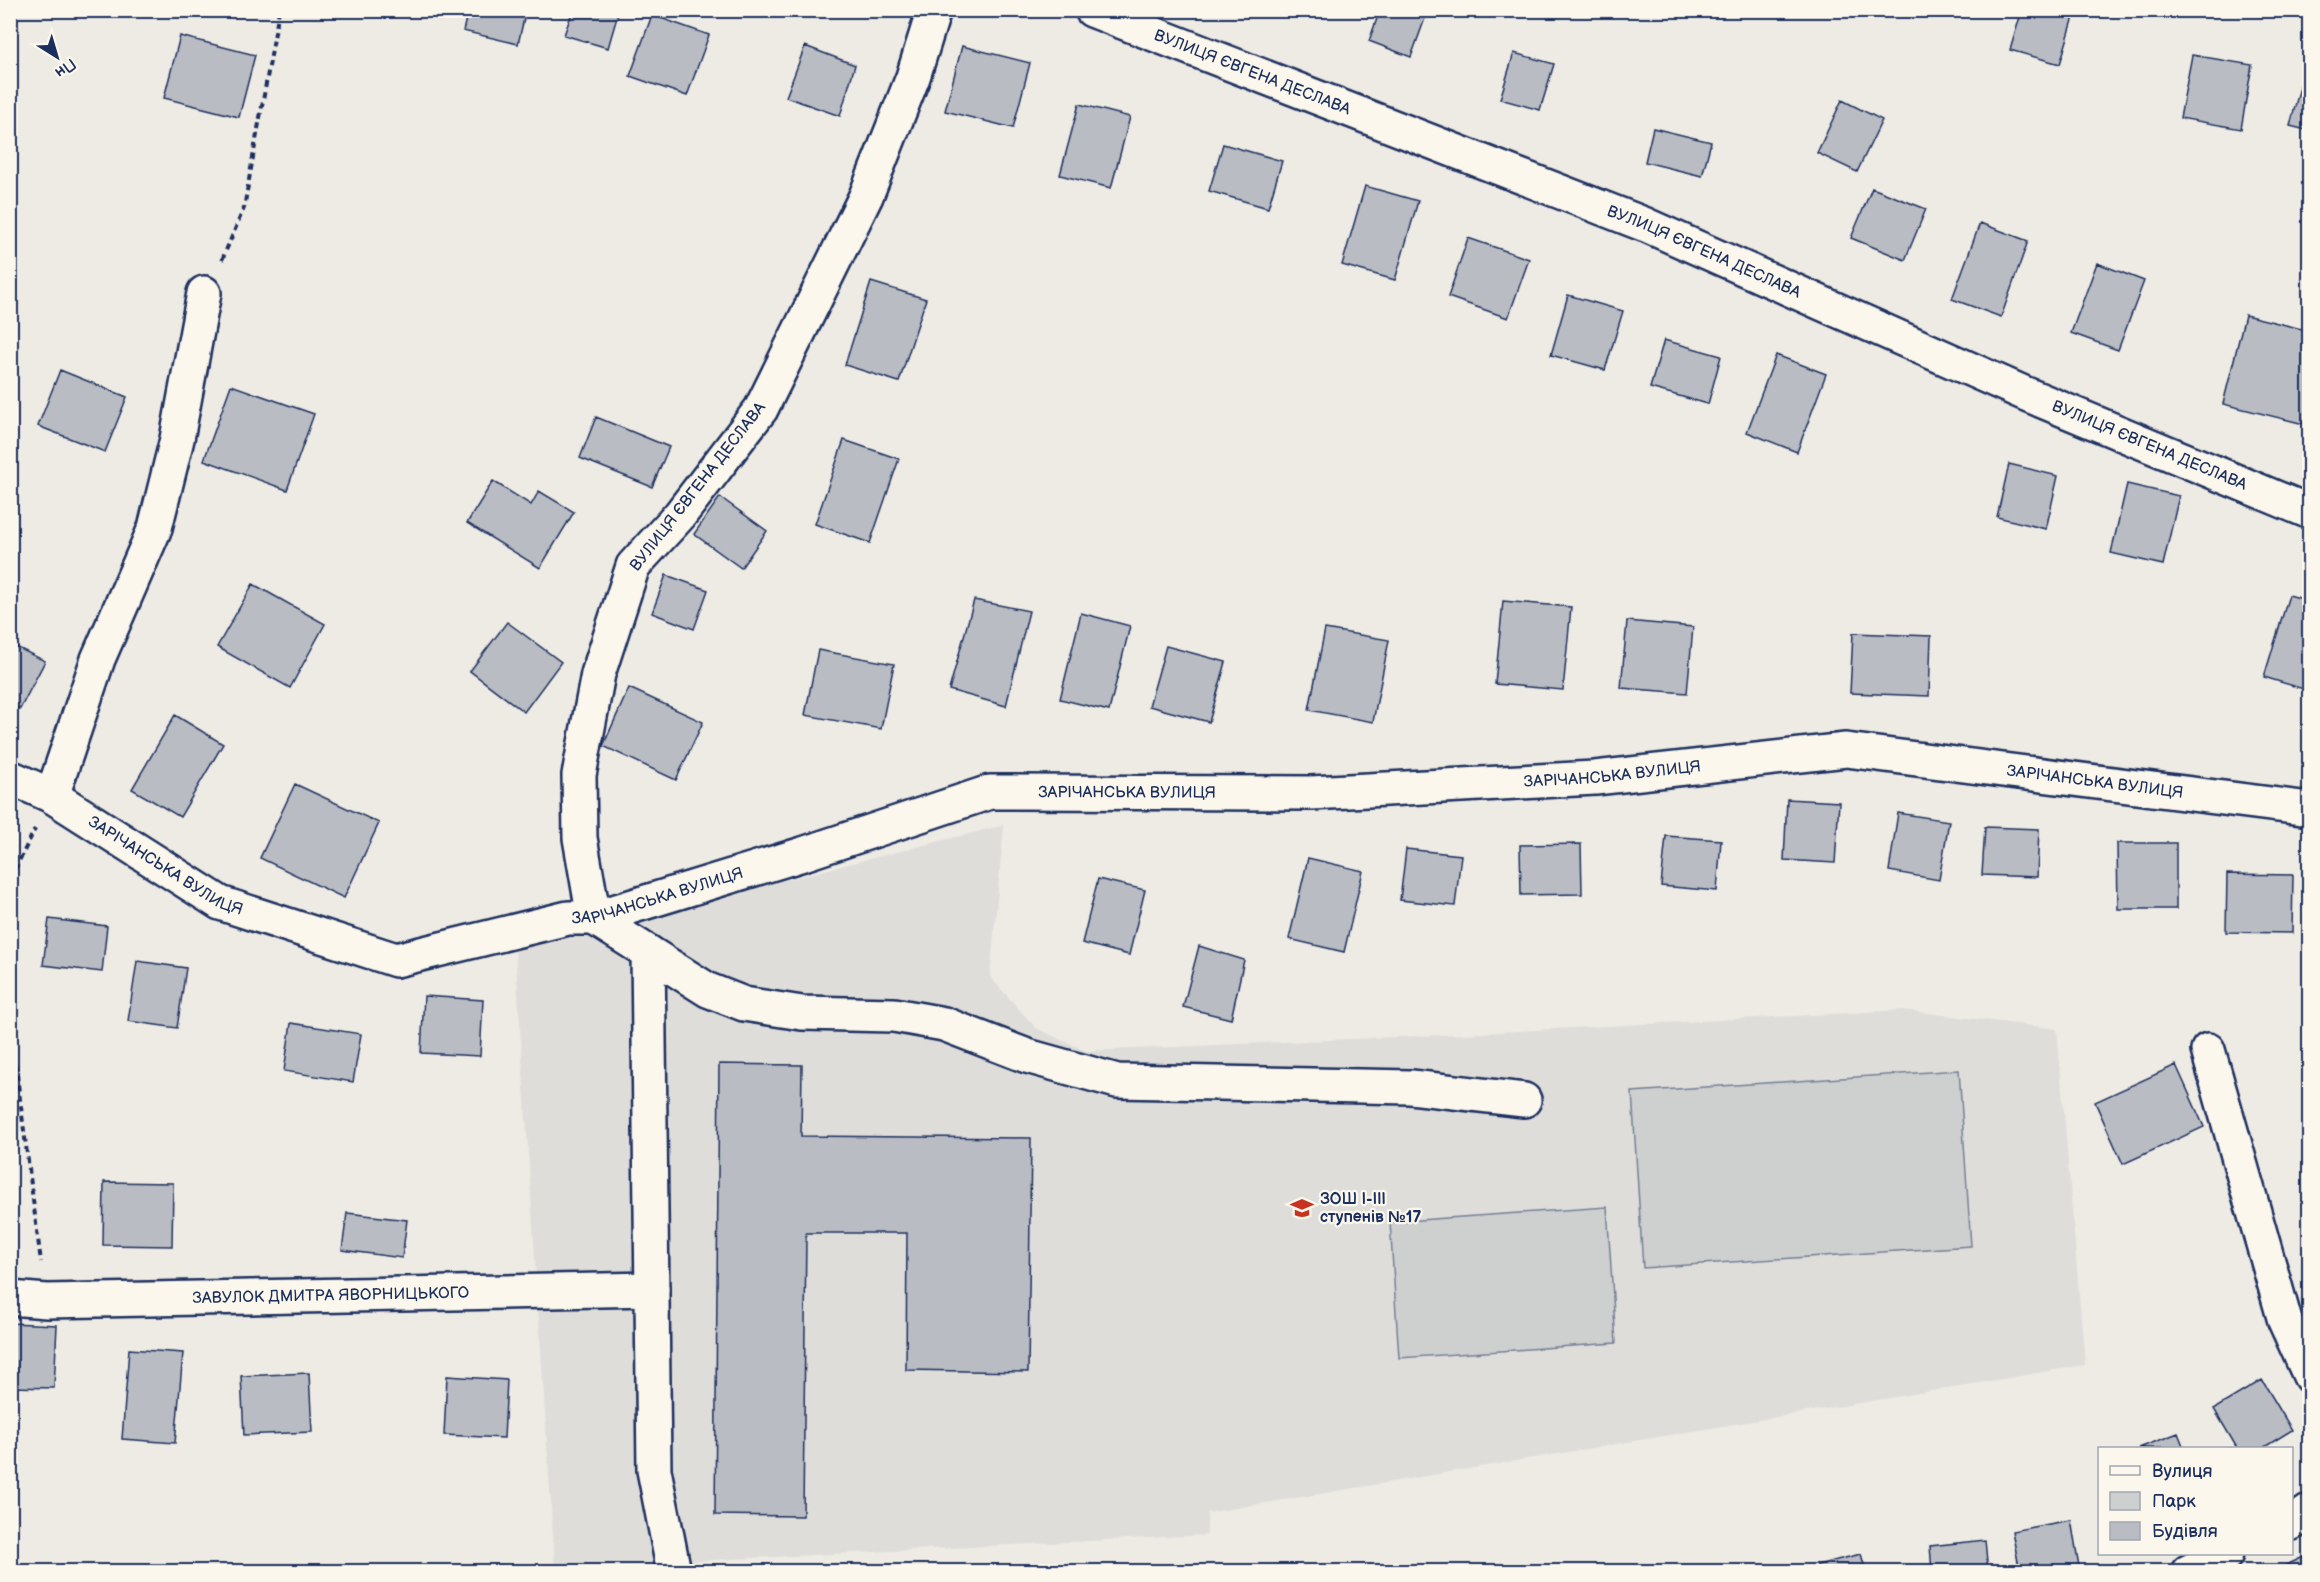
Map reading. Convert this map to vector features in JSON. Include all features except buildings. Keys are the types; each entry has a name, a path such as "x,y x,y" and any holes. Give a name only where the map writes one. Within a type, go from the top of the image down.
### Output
{"street":[{"name":"ВУЛИЦЯ ЄВГЕНА ДЕСЛАВА","path":"594,918 580,838 579,775 598,674 633,566 679,516 762,409 866,196 913,76 934,10"},
{"name":"ВУЛИЦЯ ЄВГЕНА ДЕСЛАВА","path":"1092,10 1646,225 2026,394 2310,512"},
{"path":"52,796 99,659 155,528 177,439 204,293"},
{"name":"ЗАРІЧАНСЬКА ВУЛИЦЯ","path":"10,777 52,796 220,903 396,960 567,918 594,918 803,854 990,792 1311,792 1595,778 1846,750 2310,809"},
{"path":"594,918 708,990 744,1004 802,1013 894,1015 944,1024 1027,1056 1117,1081 1411,1087 1524,1100"},
{"path":"648,952 654,1470 674,1572"},
{"path":"2208,1050 2285,1321 2310,1376"},
{"name":"ЗАВУЛОК ДМИТРА ЯВОРНИЦЬКОГО","path":"10,1298 47,1301 652,1289"},
{"path":"2293,1522 2310,1511"},
{"path":"2188,1572 2224,1555"}],"path":[{"path":"204,293 227,252 244,208 279,10"},
{"path":"10,879 52,796"},
{"path":"10,1022 47,1301"}],"shaded area":[{"name":"ЗОШ І-ІІІ ступенів №17","path":"1004,825 990,977 1036,1028 1086,1051 1462,1034 1903,1010 2057,1029 2085,1365 1207,1513 1207,1535 555,1568 515,948"}],"green space":[{"path":"1959,1070 1971,1246 1643,1268 1632,1092"},
{"path":"1607,1207 1616,1343 1399,1358 1390,1222"}],"place":[{"name":"ЗОШ І-ІІІ ступенів №17","path":"1302,1208"}]}
